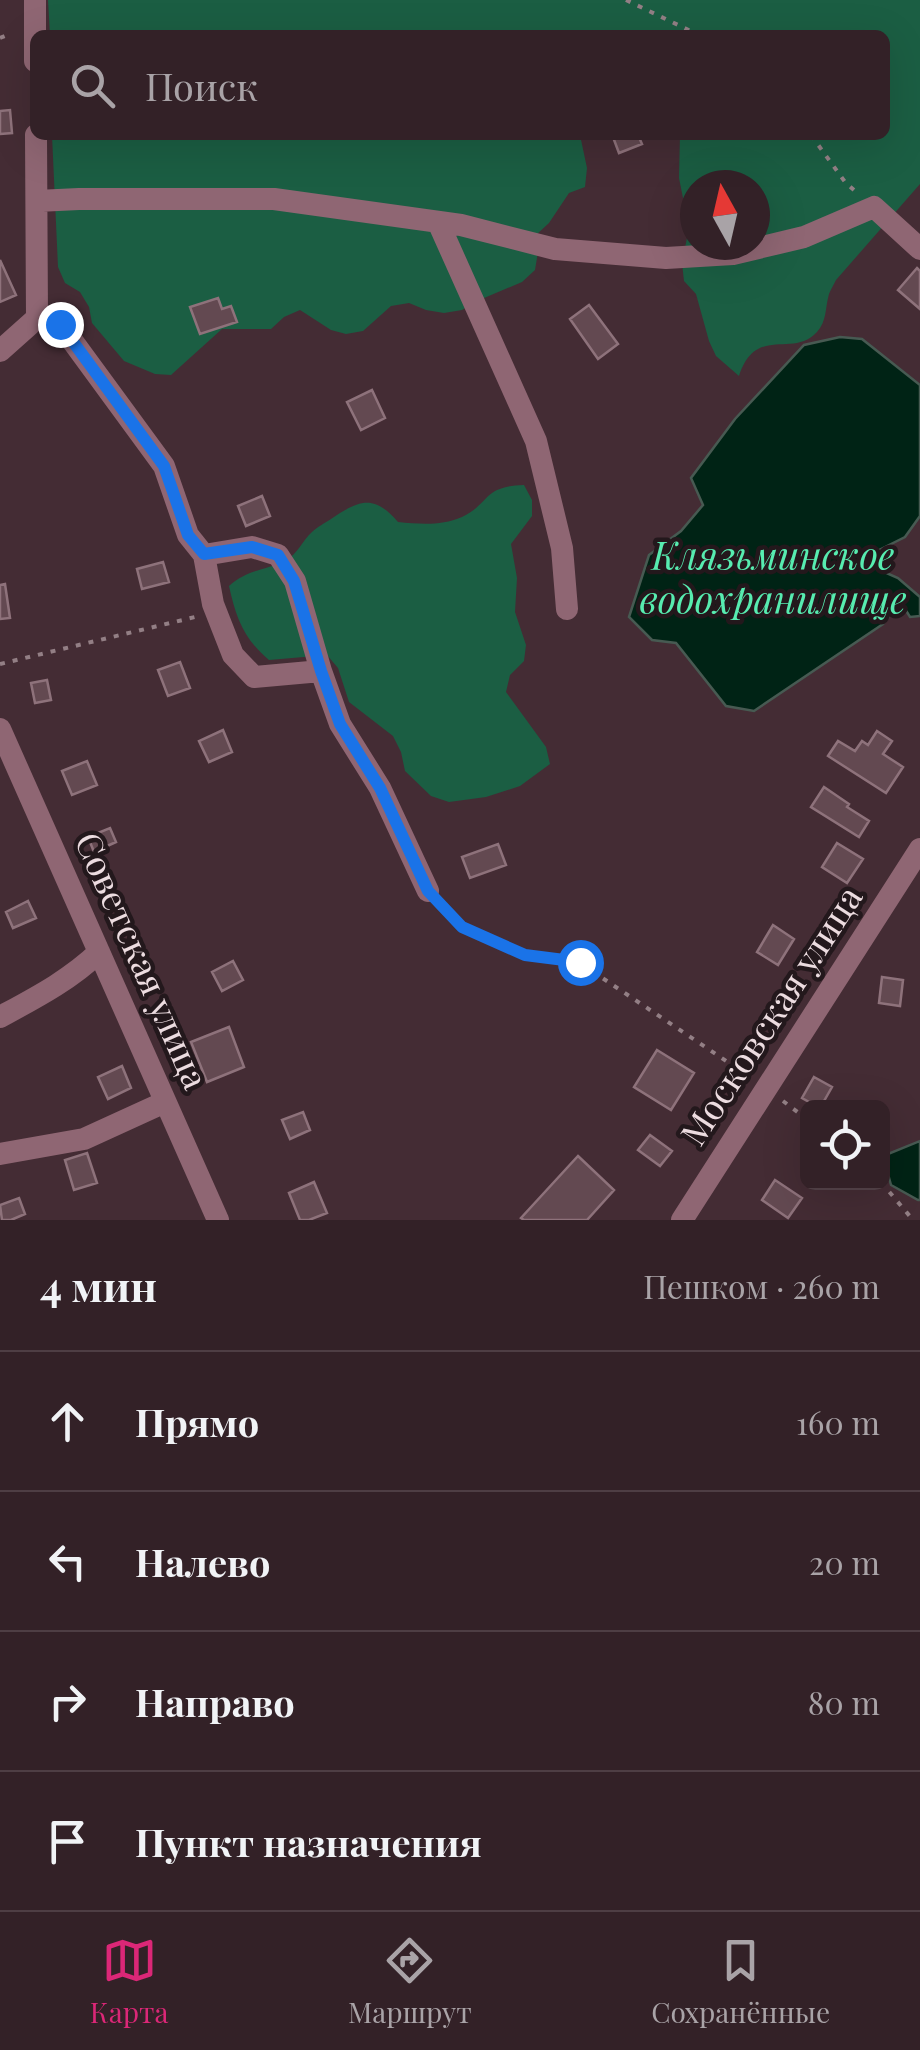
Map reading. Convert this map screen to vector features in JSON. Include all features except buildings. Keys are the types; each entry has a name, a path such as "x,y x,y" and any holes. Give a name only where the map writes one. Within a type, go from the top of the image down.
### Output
{"street":[{"path":"35,0 35,30"},
{"path":"0,351 37,318 36,140"},
{"path":"37,201 274,200 461,225 556,249 666,258 733,254 804,237 874,207 920,249"},
{"path":"438,222 536,441 562,548 566,609"},
{"path":"37,318 60,324 164,466 188,535 204,554 216,612 233,655 254,678 321,671"},
{"path":"204,554 252,547 278,555 294,581 340,724 380,788 428,891"},
{"name":"Советская улица","path":"0,729 218,1220"},
{"name":"Московская улица","path":"682,1220 920,848"},
{"path":"0,1017 81,969 99,952"},
{"path":"0,1154 84,1139 164,1102"}],"path":[{"path":"626,0 688,30"},
{"path":"815,140 845,182 874,207"},
{"path":"0,664 216,612"},
{"path":"428,891 462,927 525,955 580,962 800,1114"},
{"path":"887,1190 913,1220"}],"shaded area":[{"path":"48,0 920,0 920,184 836,280 823,323 807,340 755,351 739,376 716,356 696,294 684,281 683,260 770,260 770,170 680,170 680,183 680,140 890,140 890,30 50,30"},
{"path":"52,140 581,140 587,168 585,187 569,193 536,235 535,270 522,282 462,310 444,313 409,303 391,306 363,331 346,334 331,330 300,310 271,329 222,329 171,375 155,374 124,361 92,323 80,292 65,283 58,267"},
{"path":"524,485 532,500 532,516 511,544 517,578 515,612 526,645 524,661 510,675 506,692 546,747 550,764 520,786 486,797 449,802 431,796 405,771 393,736 349,702 338,668 327,655 269,660 260,652 242,627 229,586 250,573 285,561 316,528 358,504 381,507 398,522 438,523 471,512 493,492"}],"water":[{"name":"Клязьминское водохранилище","path":"840,337 862,339 920,385 920,516 905,537 879,550 875,568 898,578 920,597 920,616 910,617 897,596 883,595 894,610 883,624 754,711 726,706 676,643 652,640 629,617 649,555 681,531 703,505 691,478 735,419 804,345"},
{"path":"920,1141 920,1200 891,1185 890,1153"}],"route":[{"path":"60,324 164,466 188,535 204,554 252,547 278,555 294,581 340,724 380,788 428,891 462,927 525,955 580,962"}]}
